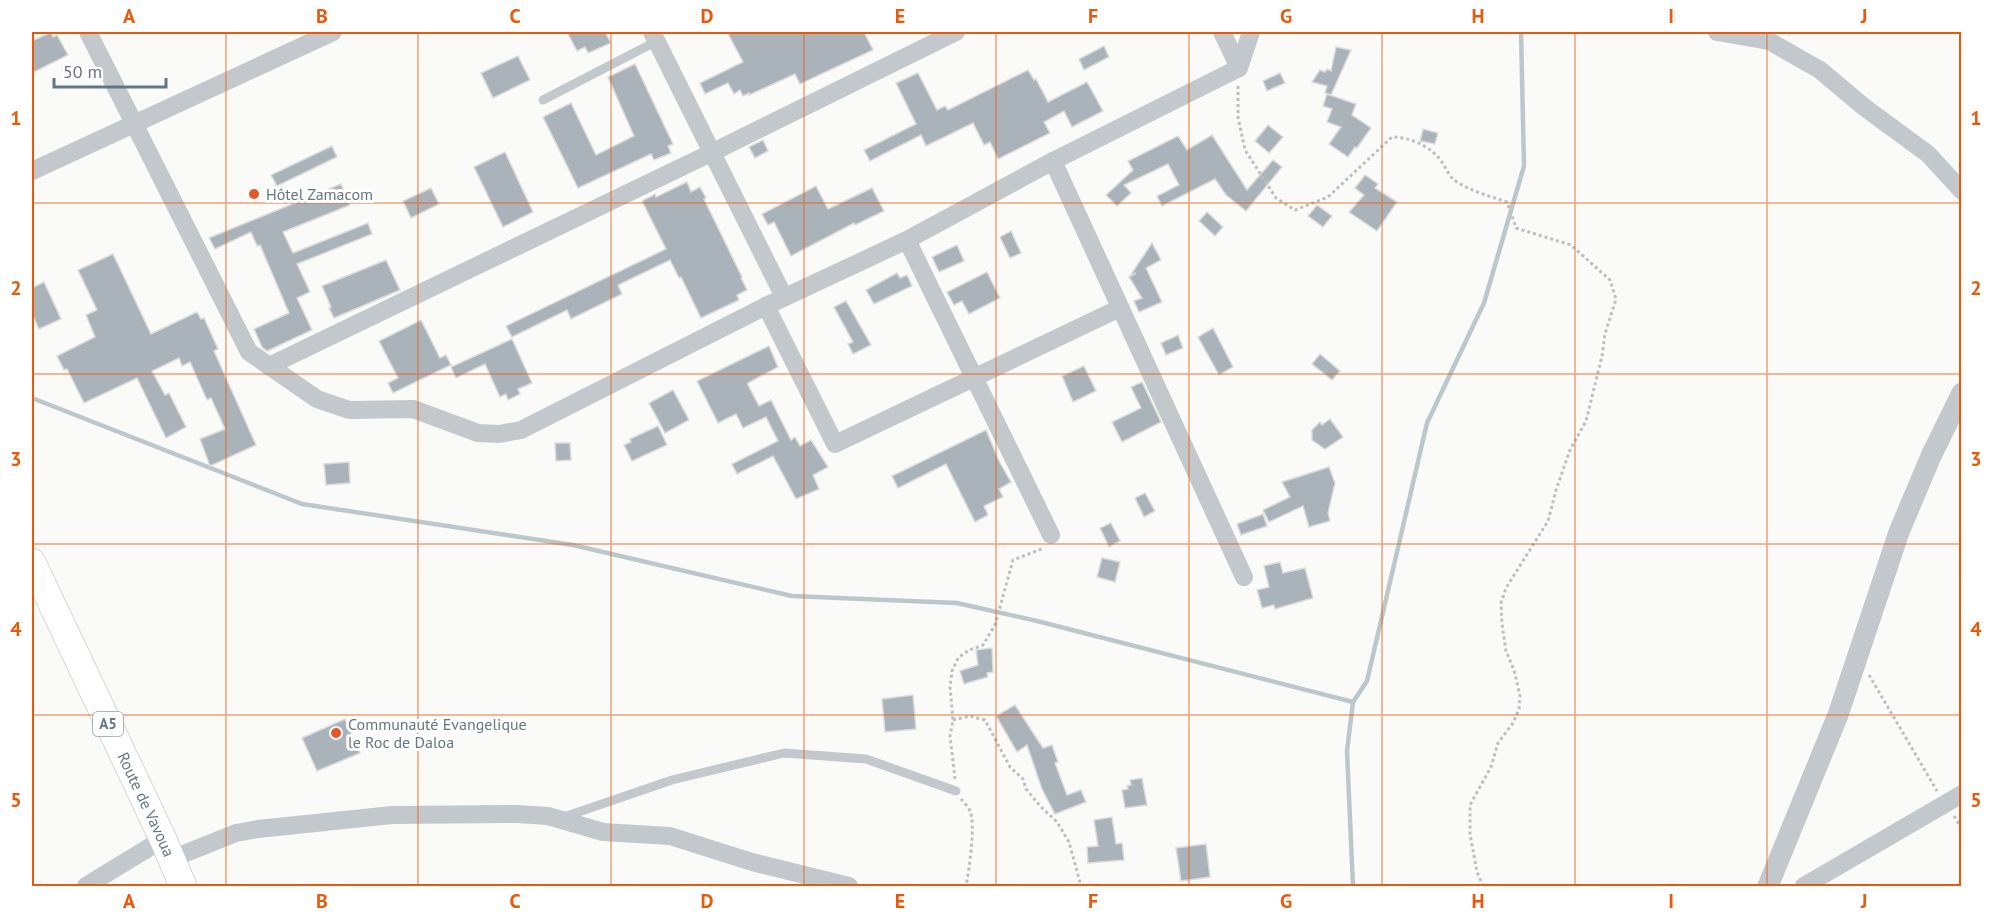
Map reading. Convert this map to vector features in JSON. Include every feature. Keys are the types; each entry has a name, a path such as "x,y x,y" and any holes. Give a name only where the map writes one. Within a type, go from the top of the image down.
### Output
{"main road":[{"name":"Route de Vavoua","path":"32,562 183,886"}],"street":[{"path":"88,32 249,352 316,399 349,410 413,409 478,433 499,434 521,430 784,297 907,240 1053,161 1239,68 1251,32"},
{"path":"32,171 333,32"},
{"path":"269,366 956,32"},
{"path":"1222,32 1239,68"},
{"path":"1718,32 1769,41 1820,70 1864,107 1928,154 1962,191"},
{"path":"655,36 784,297"},
{"path":"1053,161 1244,577"},
{"path":"907,240 1051,535"},
{"path":"766,306 835,444 1120,308"},
{"path":"1768,886 1838,715 1899,532 1931,456 1962,393"},
{"path":"1804,886 1954,799"},
{"path":"86,886 111,880 167,849 247,830 392,815 516,814 548,816 603,832 670,836 752,862 849,886"}],"lane":[{"path":"543,100 655,36"},
{"path":"558,819 672,780 784,753 866,759 956,791"}],"path":[{"path":"1239,68 1238,117 1245,150 1276,198 1295,210 1328,197 1392,137 1404,137 1425,147 1440,159 1451,177 1464,187 1507,202 1516,228 1571,245 1610,280 1616,299 1605,334 1586,422 1570,450 1548,521 1506,588 1501,603 1506,651 1514,670 1520,696 1519,709 1513,723 1498,743 1491,767 1470,805 1470,834 1477,873 1483,886"},
{"path":"966,886 973,828 970,811 956,791 950,736 953,720 950,687 952,670 958,658 969,650 983,645 995,625 1013,560 1036,553 1046,547 1051,535"},
{"path":"1858,655 1932,784 1954,799 1962,829"},
{"path":"953,720 970,716 985,720 1010,767 1023,779 1026,789 1057,822 1070,842 1081,886"}],"building":[{"path":"51,32 53,37 57,35 68,55 32,73 32,41"},
{"path":"567,32 605,32 611,43 588,53 585,47 577,51"},
{"path":"727,32 864,32 873,50 800,84 795,74 749,95 749,93 743,96 740,90 734,94 728,83 705,94 700,83 743,62"},
{"path":"1104,46 1109,57 1084,70 1079,59"},
{"path":"1336,47 1351,50 1331,95 1325,93 1327,86 1312,82 1320,70 1331,71"},
{"path":"518,56 530,80 493,98 481,73"},
{"path":"635,64 673,144 668,146 671,153 654,160 651,154 578,188 543,117 571,103 596,155 634,136 608,77"},
{"path":"1028,70 1034,80 1036,79 1048,102 1087,82 1103,111 1072,127 1064,111 1044,122 1050,133 998,159 990,142 984,145 973,123 926,146 921,135 870,161 864,150 916,124 896,83 918,73 937,110 945,106 948,110"},
{"path":"1280,73 1285,83 1267,91 1263,81"},
{"path":"1327,94 1356,104 1352,115 1371,128 1348,157 1329,144 1341,127 1327,122 1332,109 1323,106"},
{"path":"1268,125 1283,137 1269,153 1255,141"},
{"path":"1423,129 1438,133 1435,144 1420,141"},
{"path":"1212,135 1247,190 1273,160 1282,167 1246,211 1226,195 1215,179 1162,206 1157,196 1179,185 1168,164 1124,185 1131,193 1117,206 1106,195 1133,170 1128,161 1178,136 1187,150"},
{"path":"763,140 768,151 755,158 749,147"},
{"path":"332,146 337,157 277,186 271,175"},
{"path":"505,152 533,212 503,227 474,167"},
{"path":"1365,175 1378,184 1375,188 1397,202 1377,231 1349,212 1364,195 1355,188"},
{"path":"687,182 691,192 700,187 742,277 747,290 737,295 739,300 701,318 670,260 618,285 622,294 571,319 567,310 512,337 506,326 666,249 642,201"},
{"path":"341,184 350,205 283,232 293,253 368,223 372,234 297,264 310,292 297,298 312,330 267,351 262,347 254,329 289,313 260,245 257,246 251,232 215,249 209,238"},
{"path":"816,186 828,209 872,188 884,211 855,225 854,223 791,256 774,222 768,225 762,214"},
{"path":"431,188 439,204 411,218 403,201"},
{"path":"1317,205 1332,216 1323,227 1308,216"},
{"path":"1207,212 1223,227 1215,236 1199,221"},
{"path":"1011,231 1021,253 1010,258 1000,237"},
{"path":"1152,243 1161,260 1146,268 1162,302 1139,312 1134,301 1142,298 1129,277 1136,273 1130,276"},
{"path":"957,245 964,261 939,272 932,257"},
{"path":"113,254 151,334 197,312 201,319 204,318 218,349 214,351 256,445 210,466 200,439 225,429 211,398 207,400 190,362 182,366 179,358 152,371 165,395 169,393 186,427 166,438 137,378 84,403 67,369 64,370 57,356 95,337 86,315 97,310 78,270"},
{"path":"386,260 400,290 334,318 322,286"},
{"path":"987,272 1000,298 969,314 962,301 954,305 947,292"},
{"path":"897,273 900,278 907,275 912,286 874,304 866,290"},
{"path":"44,282 61,319 39,329 32,314 32,288"},
{"path":"846,301 871,345 853,354 848,344 853,342 834,307"},
{"path":"421,320 440,358 446,355 451,365 393,393 388,383 398,378 379,341"},
{"path":"1213,328 1233,367 1219,375 1198,337"},
{"path":"1178,335 1183,348 1166,355 1161,343"},
{"path":"512,339 532,383 518,389 520,394 508,400 506,394 500,397 485,364 456,378 451,367"},
{"path":"769,346 778,367 748,385 759,406 771,400 791,440 795,437 800,446 811,440 828,467 813,475 819,489 796,499 773,456 737,474 732,464 778,441 766,417 743,428 736,414 718,423 697,381"},
{"path":"1320,354 1340,371 1332,380 1312,364"},
{"path":"1084,366 1096,391 1073,402 1062,376"},
{"path":"1142,382 1161,422 1122,442 1112,422 1141,408 1131,387"},
{"path":"673,390 689,420 665,433 649,403"},
{"path":"1330,419 1343,437 1325,449 1312,440 1312,430 1320,422 1322,425"},
{"path":"658,426 667,445 632,461 624,445 631,442 630,439"},
{"path":"986,430 1011,482 999,489 1003,497 984,506 988,515 975,522 946,464 898,488 892,476"},
{"path":"555,443 570,443 571,460 556,461"},
{"path":"349,462 350,483 326,485 324,464"},
{"path":"1329,467 1335,483 1328,513 1330,521 1309,527 1303,506 1269,522 1263,510 1290,497 1282,482"},
{"path":"1145,493 1155,511 1144,517 1135,498"},
{"path":"1263,514 1267,526 1241,535 1237,524"},
{"path":"1111,523 1120,541 1109,547 1100,528"},
{"path":"1102,558 1120,562 1115,582 1097,577"},
{"path":"1280,562 1283,573 1305,568 1313,598 1275,609 1274,605 1262,608 1257,590 1269,587 1264,566"},
{"path":"992,648 993,672 987,673 988,677 964,684 960,671 978,665 976,650"},
{"path":"913,695 916,729 885,732 882,699"},
{"path":"1015,705 1043,748 1052,745 1058,762 1055,763 1067,795 1081,790 1086,802 1055,814 1042,789 1027,745 1017,752 996,716"},
{"path":"345,719 360,753 317,771 302,738"},
{"path":"1142,778 1147,805 1125,808 1122,790 1128,789 1127,786 1131,785 1130,780"},
{"path":"1112,817 1116,844 1122,843 1124,860 1088,863 1087,847 1098,846 1094,820"},
{"path":"1206,844 1210,877 1181,881 1176,848"}],"waterway":[{"path":"1353,886 1347,751 1353,702 1367,681 1427,423 1484,303 1524,166 1521,32"},
{"path":"32,398 302,504 573,545 792,596 957,603 1037,621 1353,702"}],"place":[{"name":"Hôtel Zamacom","path":"254,194"},
{"name":"Communauté Evangelique le Roc de Daloa","path":"336,733"}]}
